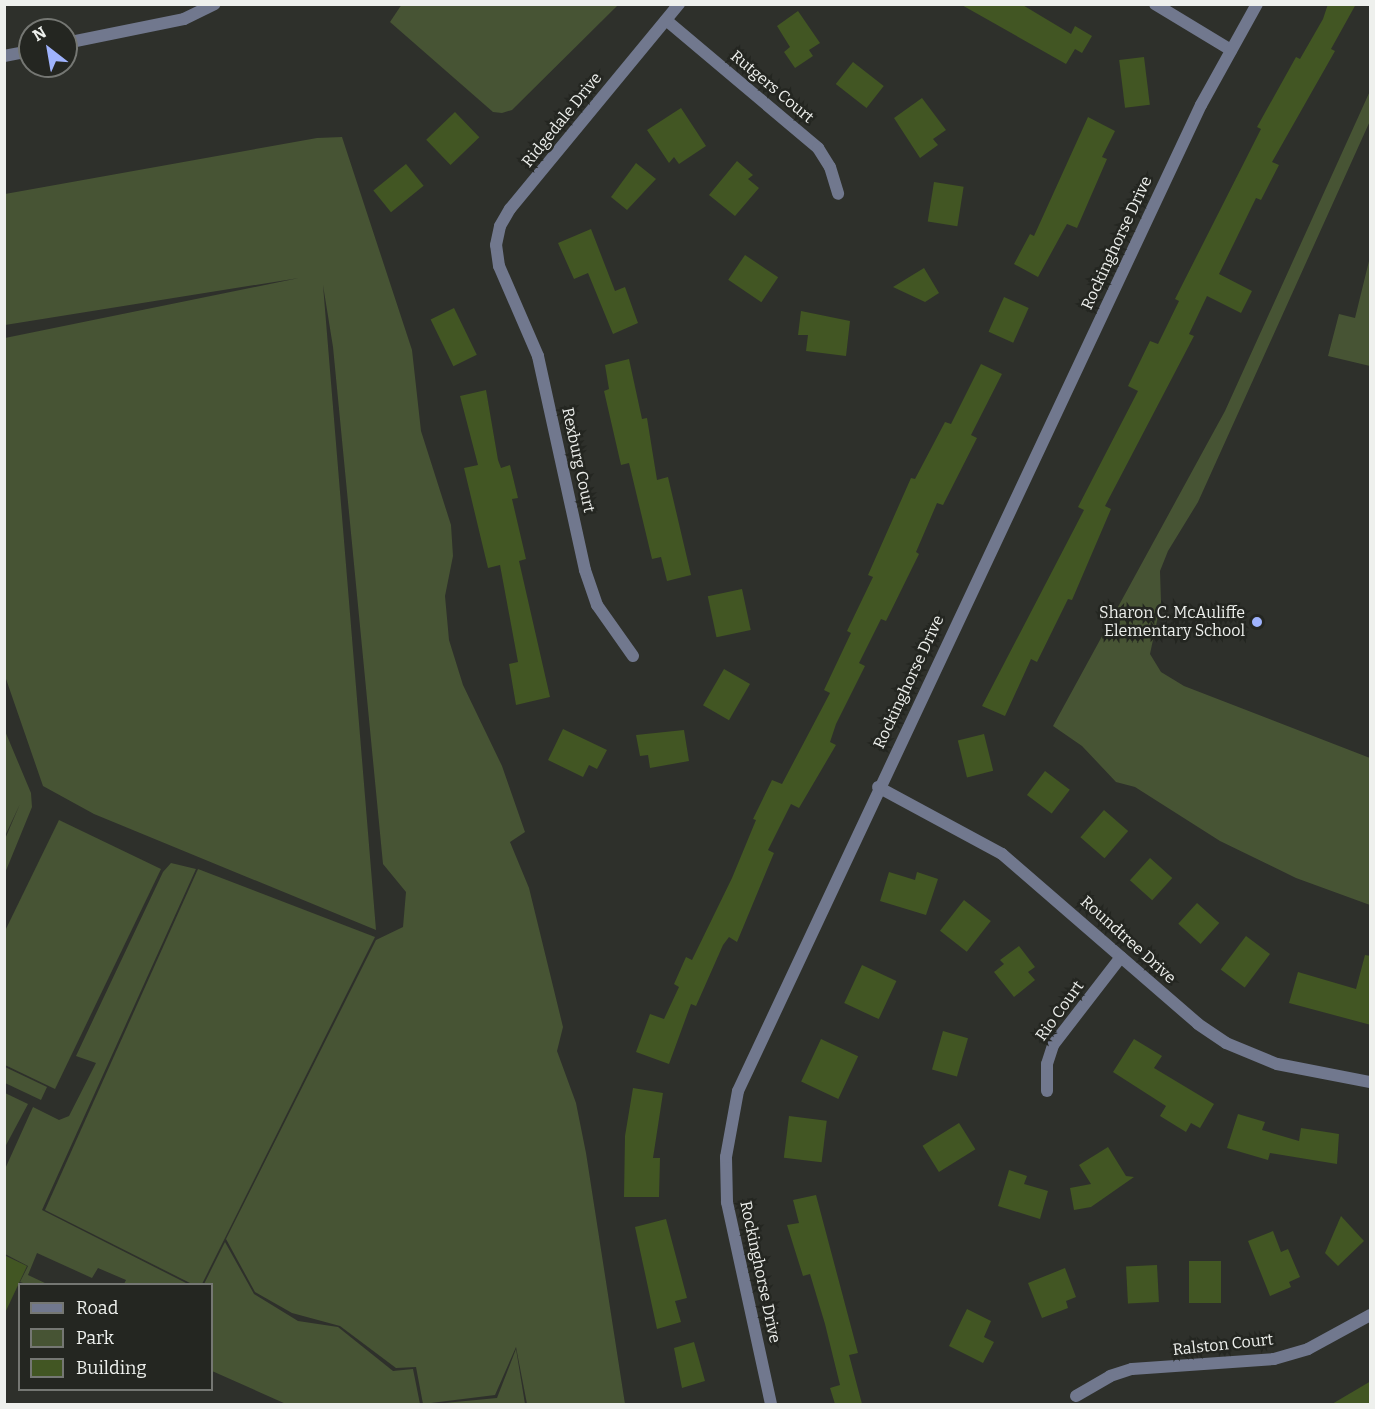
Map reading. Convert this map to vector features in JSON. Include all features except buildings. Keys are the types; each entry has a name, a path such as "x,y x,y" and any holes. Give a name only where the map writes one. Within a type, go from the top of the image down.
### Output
{"street":[{"path":"78,41 184,19 215,4"},
{"name":"Ridgedale Drive","path":"499,266 498,236 510,209 679,4"},
{"path":"1155,4 1231,50"},
{"name":"Rockinghorse Drive","path":"771,1404 727,1202 729,1128 748,1063 1201,105 1257,4"},
{"name":"Rutgers Court","path":"666,20 818,148 830,167 838,194"},
{"name":"Rexburg Court","path":"499,266 538,356 591,586 605,618 633,656"},
{"name":"Roundtree Drive","path":"878,787 1002,854 1121,957 1226,1043 1277,1064 1371,1082"},
{"name":"Rio Court","path":"1047,1091 1047,1064 1053,1045 1121,957"},
{"name":"Ralston Court","path":"1076,1396 1101,1381 1132,1370 1274,1359 1308,1349 1371,1315"}],"green space":[{"path":"402,4 618,5 512,110 502,113 493,112 390,22"},
{"path":"1370,91 1370,121 1198,502 1168,551 1160,571 1161,602 1150,654 1161,672 1184,686 1370,758 1370,905 1296,878 1220,841 1135,787 1116,782 1082,746 1053,726 1225,411"},
{"path":"342,137 412,350 421,431 451,525 453,556 445,596 449,640 463,685 502,766 525,832 510,842 529,888 563,1027 557,1051 576,1103 586,1153 625,1404 527,1404 516,1347 495,1395 423,1404 416,1367 396,1368 340,1326 292,1313 255,1292 226,1239 376,940 403,927 406,892 383,864 333,347 323,285 376,930 94,814 43,786 5,676 5,338 299,278 5,325 5,194 317,138"},
{"path":"1369,261 1370,366 1328,356 1339,314 1355,318"},
{"path":"5,731 31,793 32,807 5,873 5,839 20,804 5,836"},
{"path":"59,820 161,869 55,1089 5,1065 4,933"},
{"path":"171,863 196,869 42,1210 186,1283 124,1283 126,1280 98,1268 92,1278 37,1253 28,1275 45,1283 20,1282 28,1266 5,1254 5,1169 33,1107 59,1120 69,1116 96,1063 76,1056 163,872"},
{"path":"198,869 375,937 202,1283 190,1283 45,1210"},
{"path":"5,1067 47,1087 41,1100 5,1083"},
{"path":"5,1093 28,1104 5,1147"},
{"path":"225,1242 254,1294 298,1321 338,1327 393,1371 413,1369 420,1404 286,1404 213,1371 213,1283 204,1283"},
{"path":"516,1349 525,1404 434,1404 497,1398"}],"place":[{"name":"Sharon C. McAuliffe Elementary School","path":"1257,622"}]}
